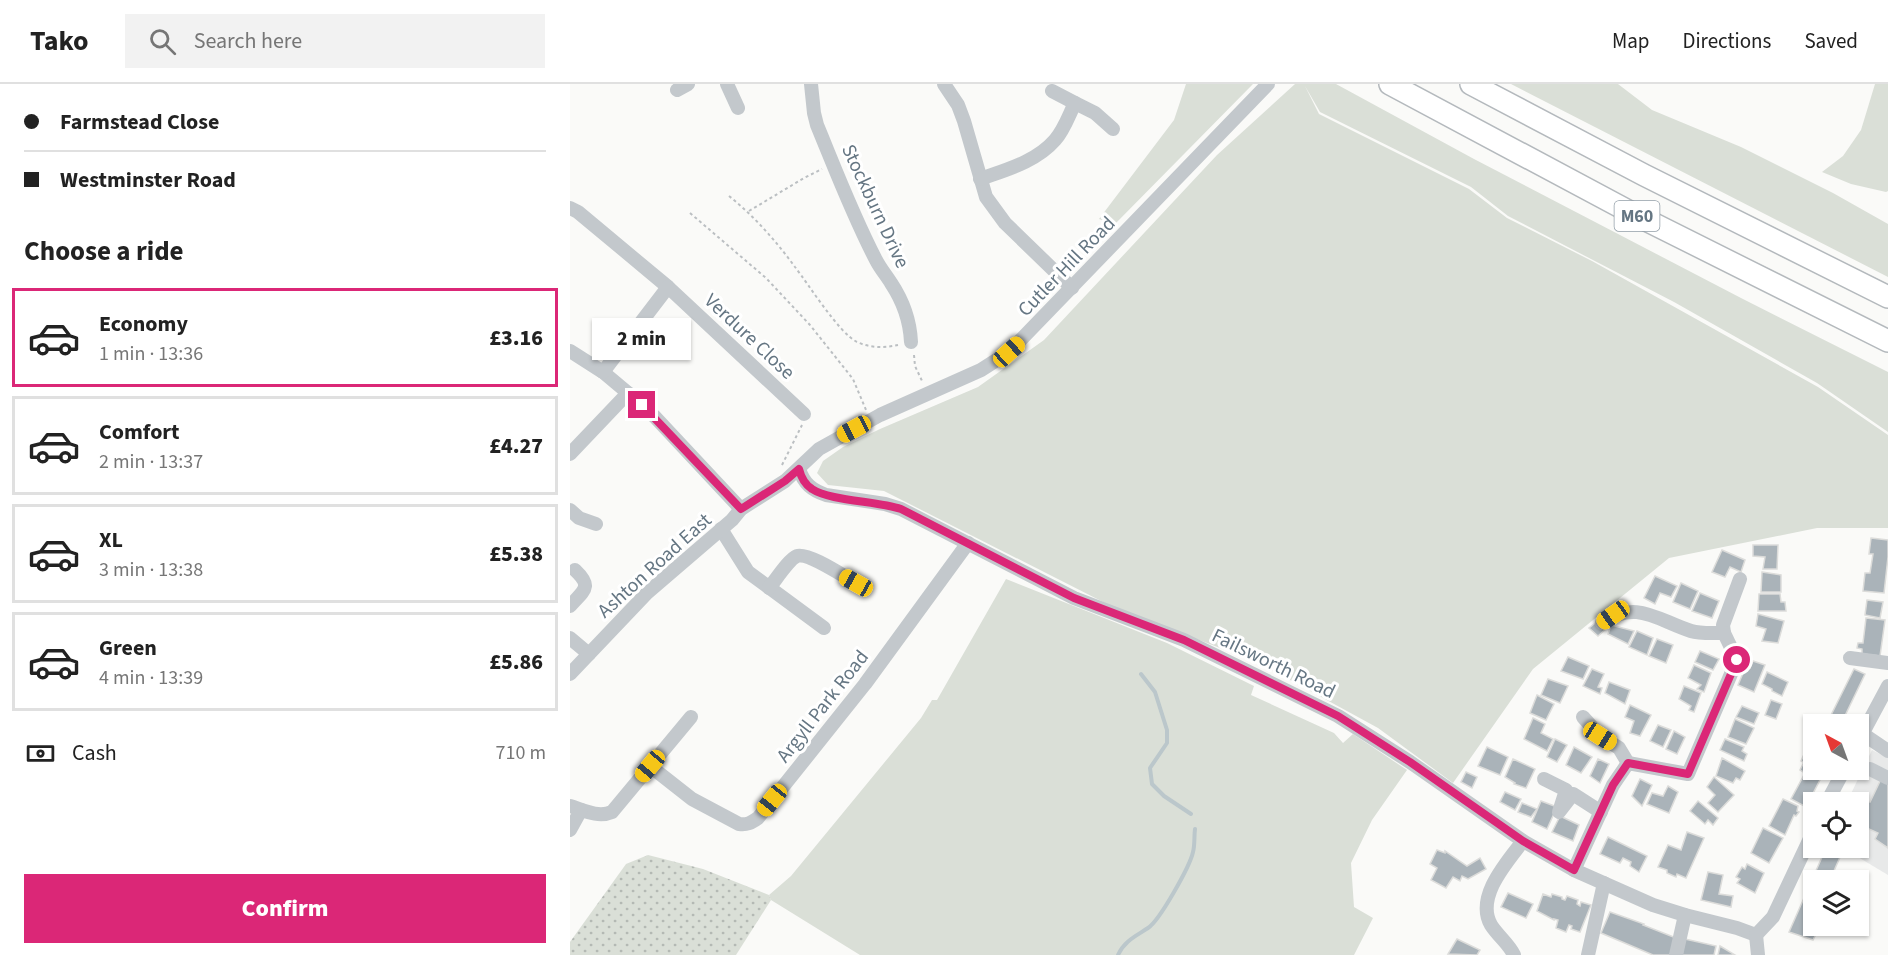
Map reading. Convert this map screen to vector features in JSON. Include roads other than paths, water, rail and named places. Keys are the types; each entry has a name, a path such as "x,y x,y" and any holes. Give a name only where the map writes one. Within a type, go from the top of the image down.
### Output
{"highway":[{"name":"M60","path":"1389,84 1630,212 1888,341"},
{"name":"M60","path":"1471,84 1644,175 1888,297"}],"street":[{"path":"727,84 738,108"},
{"name":"Stockburn Drive","path":"811,84 814,112 833,164 876,262 904,307 910,327 911,342"},
{"path":"944,84 958,105 964,121 986,197 1005,223 1072,288"},
{"name":"Cutler Hill Road","path":"799,469 819,449 870,421 981,370 1003,357 1268,84"},
{"path":"1052,91 1095,113 1113,129"},
{"path":"980,179 1011,168 1044,151 1056,139 1075,103"},
{"name":"Verdure Close","path":"570,208 578,212 668,287 804,414"},
{"path":"603,372 668,287"},
{"path":"570,351 603,372 655,417 741,509"},
{"path":"570,454 628,393"},
{"name":"Ashton Road East","path":"570,674 647,593 741,509 785,481 799,469"},
{"name":"Failsworth Road","path":"799,469 805,483 819,492 901,509 1074,598 1184,640 1338,716 1417,767 1523,841 1574,870 1653,905 1756,935"},
{"path":"572,512 596,524"},
{"path":"721,529 748,572 824,628"},
{"name":"Argyll Park Road","path":"650,766 692,799 739,824 751,823 758,818 865,684 968,543"},
{"path":"769,588 791,560 797,556 806,556 816,560 856,583"},
{"path":"570,606 586,585 585,579 575,570"},
{"path":"1583,717 1600,736 1619,748 1628,763 1688,774 1737,660 1724,633 1723,625 1740,579"},
{"path":"1602,623 1613,615 1640,612 1693,632 1724,633"},
{"path":"570,638 589,654"},
{"path":"1850,658 1888,663"},
{"path":"1869,723 1888,686"},
{"path":"570,830 575,808 597,815 612,812 691,717"},
{"path":"1869,742 1888,751"},
{"path":"1574,870 1613,785 1628,763"},
{"path":"1869,769 1888,778"},
{"path":"1544,779 1566,790 1559,812 1573,794 1601,812"},
{"path":"1514,955 1491,925 1487,915 1487,904 1499,874 1523,841"},
{"path":"1758,955 1756,935 1773,917 1803,853"},
{"path":"1588,955 1604,883"},
{"path":"1676,955 1685,915"}],"waterway":[{"path":"1141,674 1155,692 1167,730 1167,743 1150,768 1152,784 1164,796 1191,814"},
{"path":"1118,955 1127,942 1153,923 1167,904 1191,859 1195,829"}]}
